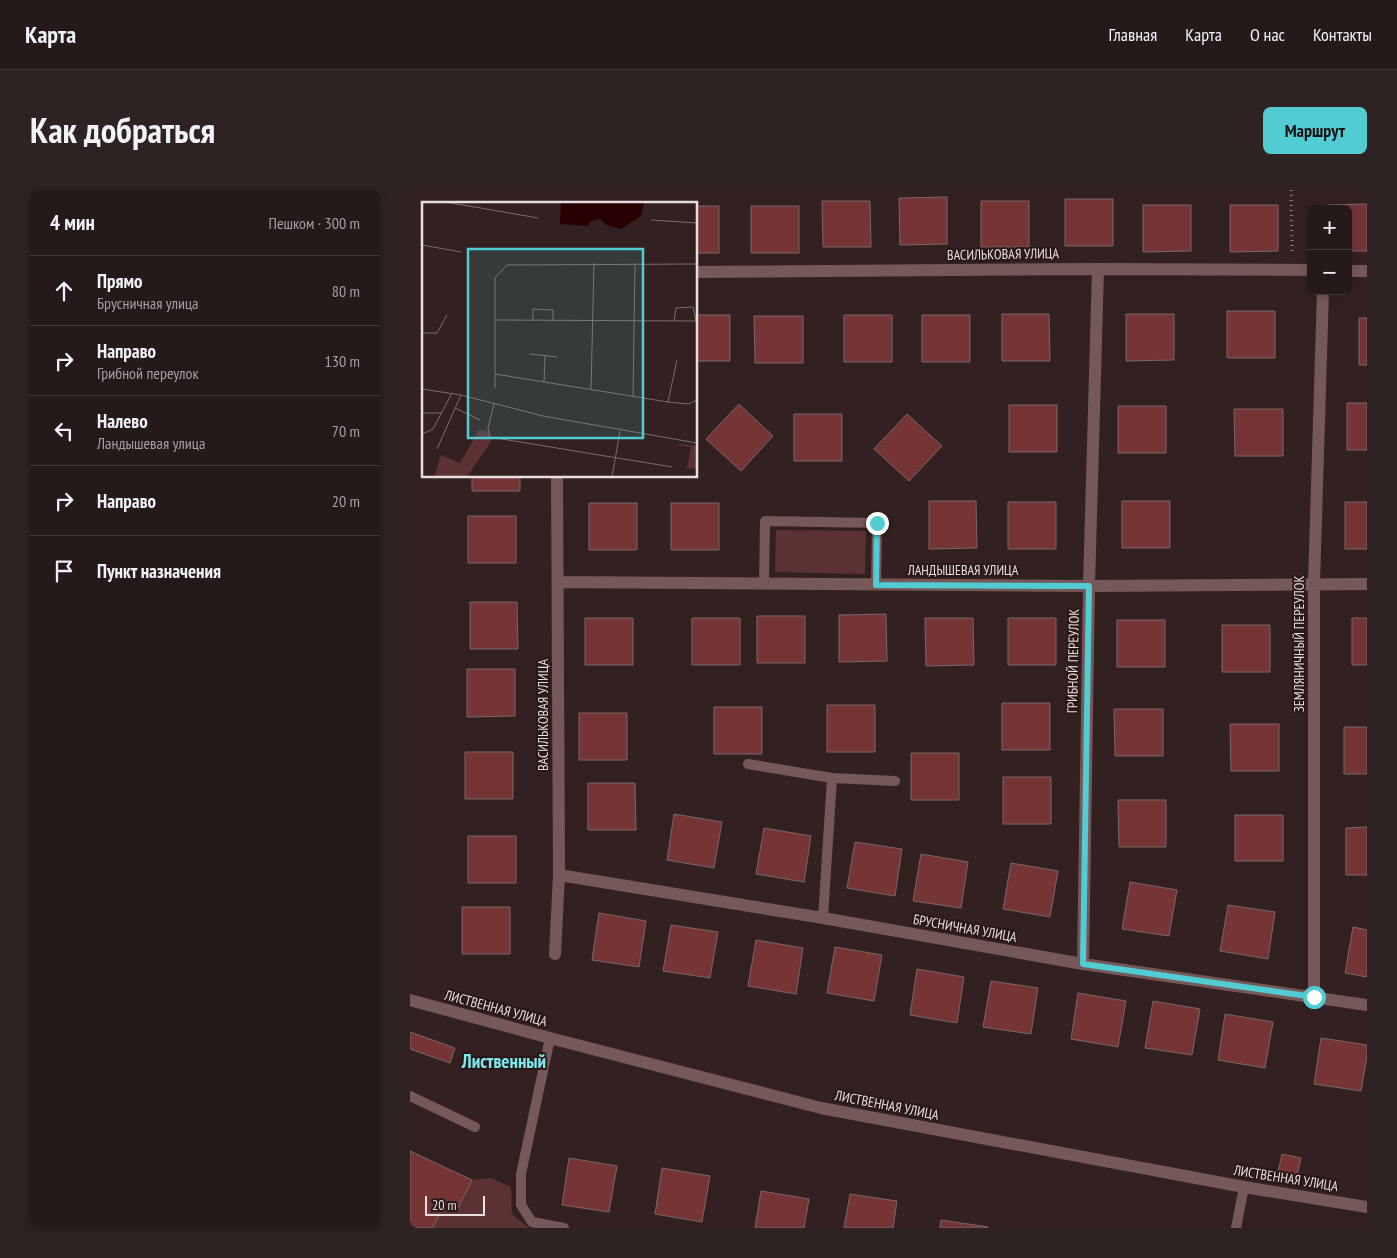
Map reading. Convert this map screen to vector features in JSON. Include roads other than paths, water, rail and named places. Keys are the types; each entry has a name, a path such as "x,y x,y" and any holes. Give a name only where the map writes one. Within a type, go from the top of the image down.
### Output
{"street":[{"name":"ВАСИЛЬКОВАЯ УЛИЦА","path":"698,272 1098,269 1307,270"},
{"name":"ГРИБНОЙ ПЕРЕУЛОК","path":"1083,964 1089,586 1098,269"},
{"path":"1352,271 1367,271"},
{"name":"ЗЕМЛЯНИЧНЫЙ ПЕРЕУЛОК","path":"1314,997 1314,584 1323,295"},
{"name":"ВАСИЛЬКОВАЯ УЛИЦА","path":"555,954 559,874 557,478"},
{"name":"ЛАНДЫШЕВАЯ УЛИЦА","path":"558,582 1089,586 1367,584"},
{"name":"БРУСНИЧНАЯ УЛИЦА","path":"559,874 1083,964 1367,1005"},
{"name":"ЛИСТВЕННАЯ УЛИЦА","path":"410,1000 821,1108 1244,1187 1367,1206"}],"lane":[{"path":"764,584 765,521 877,523 876,585"},
{"path":"748,764 832,778 895,781"},
{"path":"823,918 832,778"},
{"path":"550,1038 521,1174 521,1205 532,1222 564,1228"},
{"path":"410,1096 475,1127"},
{"path":"1236,1228 1244,1187"}],"district":[{"name":"Лиственный","path":"504,1061"}]}
